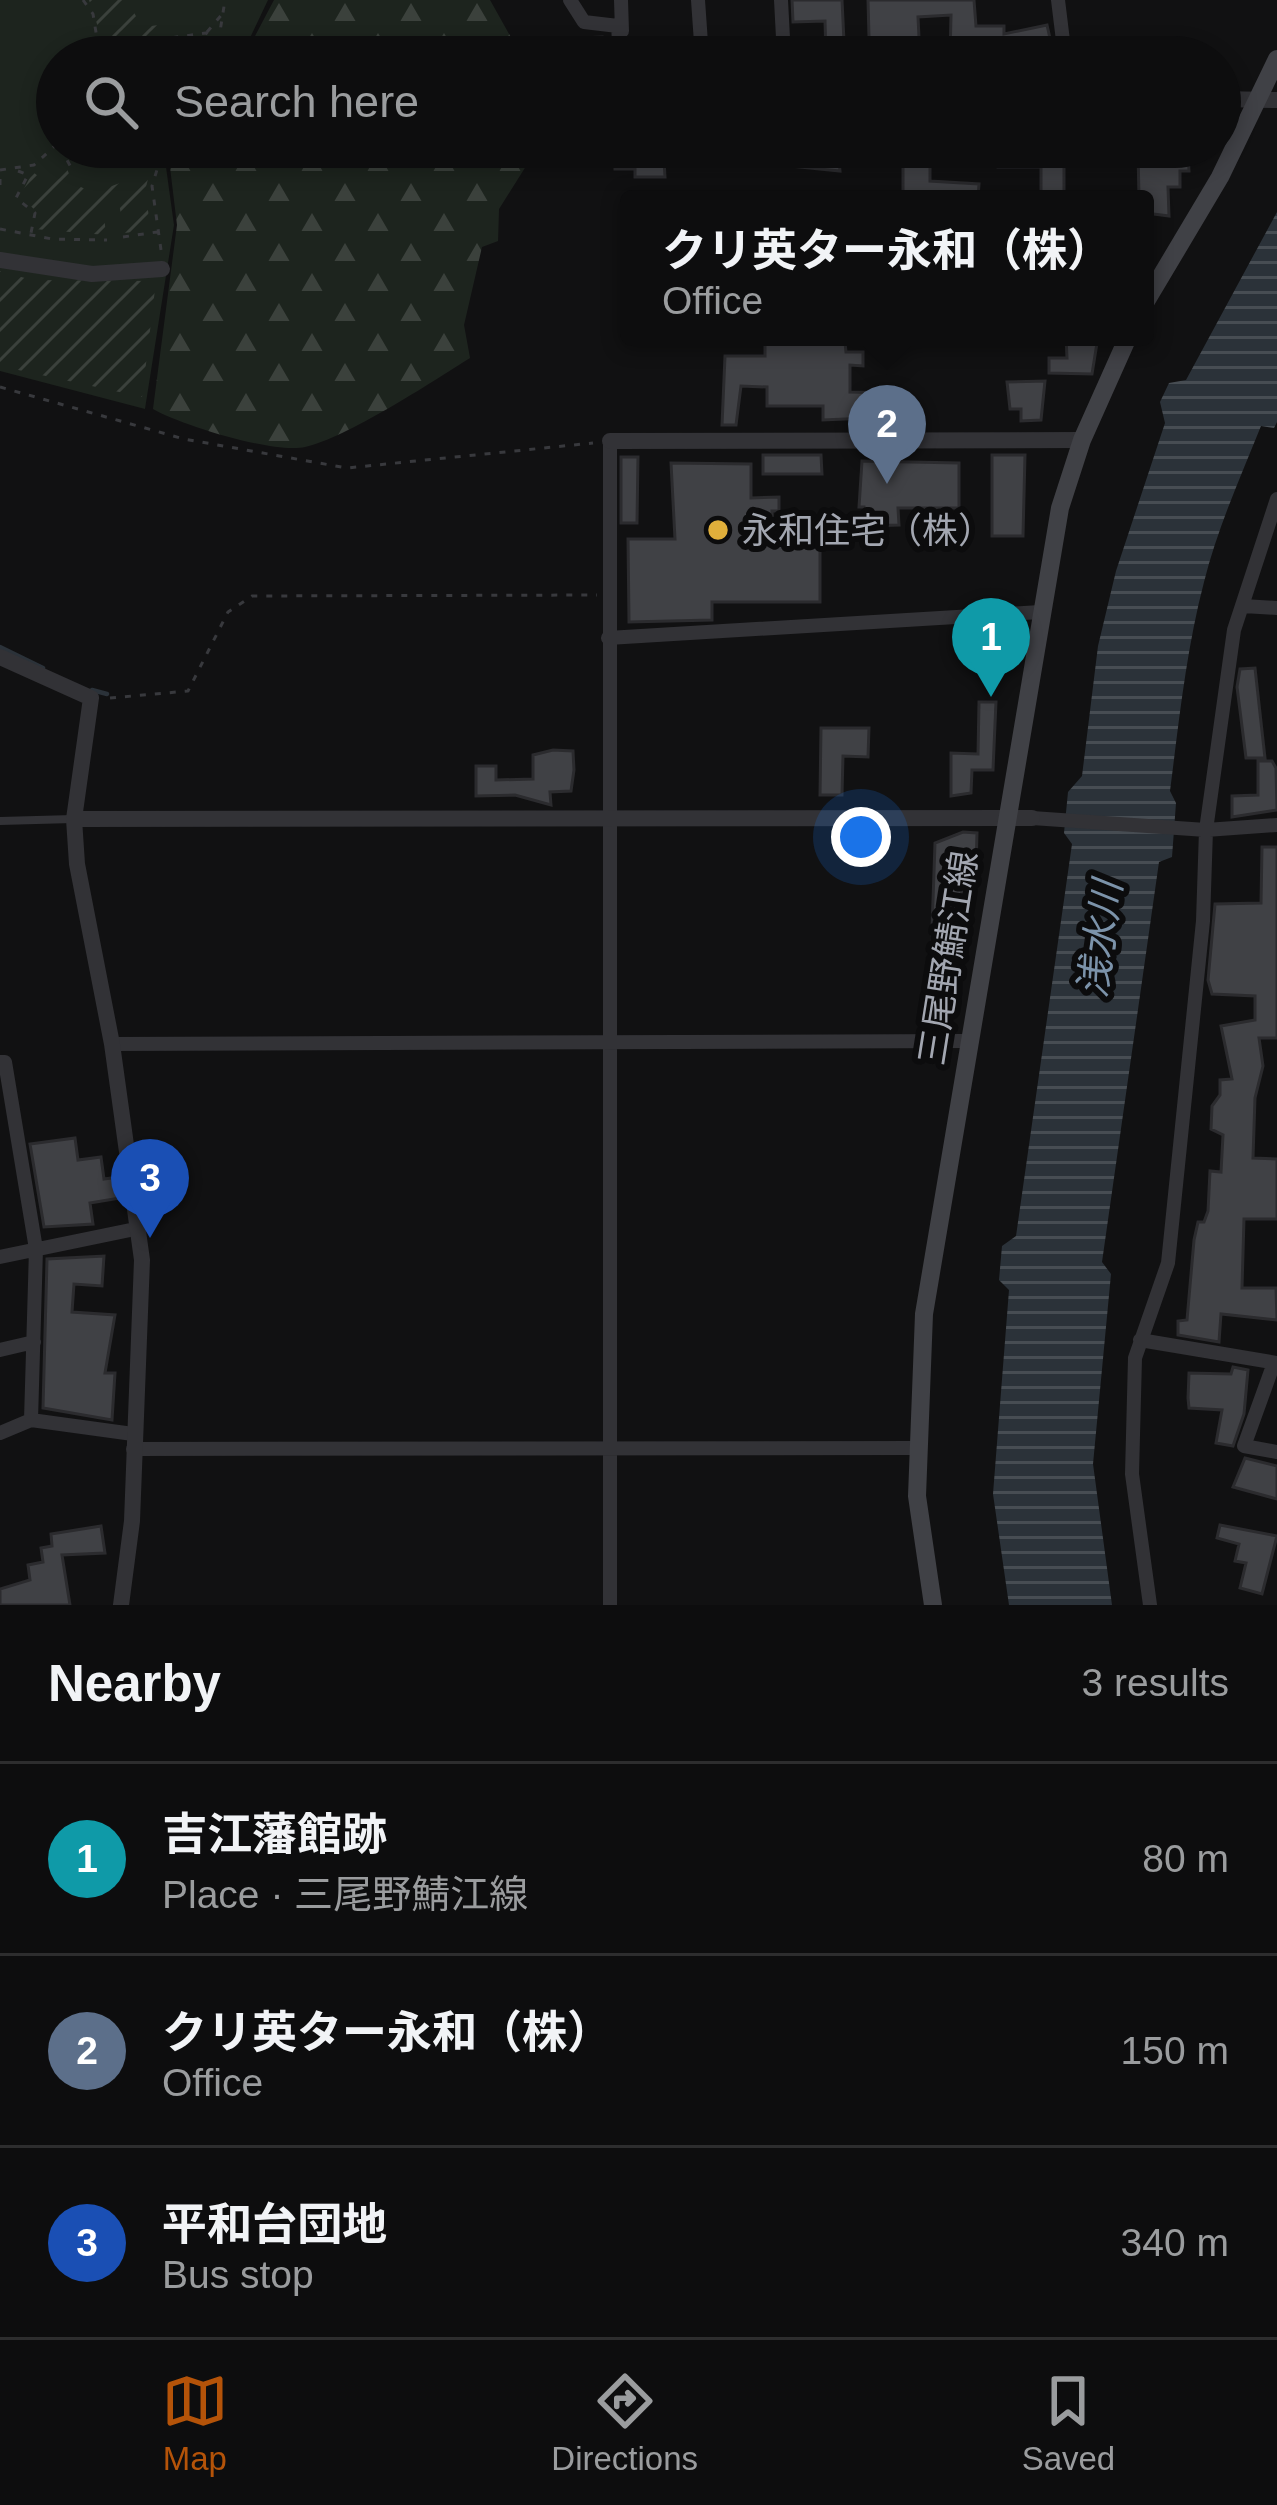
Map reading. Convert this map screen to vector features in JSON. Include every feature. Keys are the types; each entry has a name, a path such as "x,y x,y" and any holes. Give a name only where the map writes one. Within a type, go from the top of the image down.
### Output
{"main road":[{"path":"1241,146 1270,99 1277,59"},
{"path":"1154,288 1228,168"},
{"name":"三尾野鯖江線","path":"933,1605 917,1496 924,1314 1060,508 1082,440 1124,346"}],"street":[{"path":"570,0 584,22 618,26 619,36"},
{"path":"621,0 621,36"},
{"path":"698,0 701,36"},
{"path":"781,0 783,36"},
{"path":"1058,0 1062,36"},
{"path":"0,260 92,274 162,269"},
{"path":"610,1605 610,441 1082,440"},
{"path":"1150,1605 1132,1474 1140,1340 1171,1244 1203,921 1206,830 1234,630 1277,499"},
{"path":"1244,606 1277,608"},
{"path":"608,638 1040,612"},
{"path":"0,657 91,698 74,819 77,864 112,1044 140,1228 133,1442 117,1602"},
{"path":"74,819 1005,815 1206,830 1277,825"},
{"path":"112,1044 967,1041"},
{"path":"0,1062 4,1062 36,1249 31,1420"},
{"path":"0,1257 140,1228"},
{"path":"1140,1340 1275,1363 1244,1446 1277,1452"},
{"path":"0,1350 34,1342"},
{"path":"0,1432 31,1420 133,1442 918,1448"}],"lane":[{"path":"0,821 74,819"}],"path":[{"path":"83,0 93,14 96,36"},
{"path":"221,36 225,0"},
{"path":"184,36 206,33 225,11"},
{"path":"206,33 210,36"},
{"path":"0,191 0,173 36,163"},
{"path":"158,168 152,186 162,269"},
{"path":"17,171 28,175 16,198 35,213 31,234"},
{"path":"0,229 107,239"},
{"path":"123,237 158,232"},
{"path":"0,387 184,439 347,468 610,441"},
{"path":"91,698 188,691 228,612 252,596 608,595"}],"green space":[{"path":"0,0 268,0 251,36 36,36 36,168 166,168 174,225 145,409 0,371"},
{"path":"89,0 127,0 142,27 159,25 164,36 101,36"},
{"path":"274,0 490,0 510,36 255,36"},
{"path":"142,168 151,168 145,191 151,230 124,233 119,203 103,205 106,235 34,229 37,212 20,196 33,172 49,185 67,169 73,183 93,193 136,177"},
{"path":"170,168 525,168 499,209 498,241 482,247 464,325 470,358 365,421 305,447 228,437 153,409 177,225"},
{"path":"0,271 32,280 156,281 142,397 0,366"}],"water":[{"name":"浅水川","path":"1277,212 1277,422 1274,428 1261,426 1216,542 1198,608 1170,791 1176,803 1172,857 1159,862 1102,1262 1111,1274 1093,1464 1112,1605 1009,1605 993,1494 1009,1290 999,1280 1002,1246 1016,1236 1072,844 1064,833 1068,792 1082,776 1098,646 1116,571 1165,423 1160,402 1169,383 1186,380"}],"building":[{"path":"792,0 842,0 844,36 825,36 825,21 793,22"},
{"path":"868,0 974,0 976,26 1004,26 1004,34 1047,25 1049,36 950,36 951,15 918,17 919,36 869,36"},
{"path":"664,168 665,177 635,177 635,169 615,169"},
{"path":"903,168 930,168 930,181 979,184 979,190 903,190"},
{"path":"1041,168 1064,168 1064,190 1041,190"},
{"path":"1138,168 1189,168 1180,171 1180,187 1168,187 1169,216 1154,214 1154,190 1139,190"},
{"path":"765,346 845,346 846,352 863,352 863,366 850,365 850,392 889,393 891,417 823,420 823,406 767,406 767,387 741,386 736,425 722,425 725,356 765,356"},
{"path":"1066,346 1097,346 1092,374 1049,373 1049,358 1067,358"},
{"path":"1045,381 1041,420 1021,421 1021,409 1010,409 1007,382"},
{"path":"763,455 821,455 822,474 763,474"},
{"path":"992,455 1025,455 1023,536 992,536"},
{"path":"621,457 638,457 637,523 621,523"},
{"path":"862,461 959,463 959,508 898,508 899,525 865,526 864,507 859,507"},
{"path":"671,463 751,464 751,498 779,497 779,511 772,511 773,541 820,541 820,602 712,602 712,620 629,622 628,539 675,539"},
{"path":"1255,668 1265,758 1246,758 1237,687 1240,669"},
{"path":"979,702 996,702 993,770 972,770 971,793 951,796 951,753 978,754"},
{"path":"821,728 869,728 868,757 843,756 842,795 820,795"},
{"path":"573,751 574,770 571,791 550,792 551,805 515,795 476,796 476,766 496,766 496,780 533,779 533,755"},
{"path":"1258,761 1272,761 1276,768 1277,810 1232,817 1232,796 1258,795"},
{"path":"963,832 977,833 976,869 967,869 968,890 962,890 955,941 947,941 946,958 931,957 935,843"},
{"path":"1262,847 1277,847 1277,1038 1259,1038 1263,1066 1255,1098 1253,1158 1277,1159 1277,1219 1244,1219 1242,1288 1276,1288 1277,1320 1221,1314 1219,1342 1178,1335 1178,1321 1187,1320 1194,1240 1198,1222 1204,1222 1208,1211 1210,1171 1221,1172 1223,1135 1211,1129 1212,1106 1220,1095 1220,1080 1232,1079 1221,1026 1255,1020 1255,996 1212,994 1208,980 1215,904 1261,903"},
{"path":"75,1138 78,1160 101,1157 104,1179 118,1177 120,1198 90,1203 93,1224 44,1227 30,1144"},
{"path":"104,1256 102,1286 74,1284 72,1312 115,1315 105,1373 115,1373 112,1420 43,1408 47,1259"},
{"path":"1233,1367 1248,1370 1244,1414 1233,1446 1216,1443 1222,1410 1189,1408 1188,1398 1189,1373 1231,1374"},
{"path":"1245,1458 1277,1466 1277,1499 1233,1487"},
{"path":"1220,1525 1277,1536 1262,1594 1240,1588 1246,1563 1235,1561 1239,1544 1217,1538"},
{"path":"101,1526 105,1553 62,1555 70,1605 0,1605 0,1589 30,1580 28,1565 43,1562 41,1548 52,1546 51,1534"}],"waterway":[{"path":"0,647 43,668"},
{"path":"92,690 107,694"}],"place":[{"name":"クリ英ター永和（株）","path":"887,484"},
{"name":"永和住宅（株）","path":"718,530"},
{"name":"吉江藩館跡","path":"991,697"},
{"name":"平和台団地","path":"150,1238"}]}
